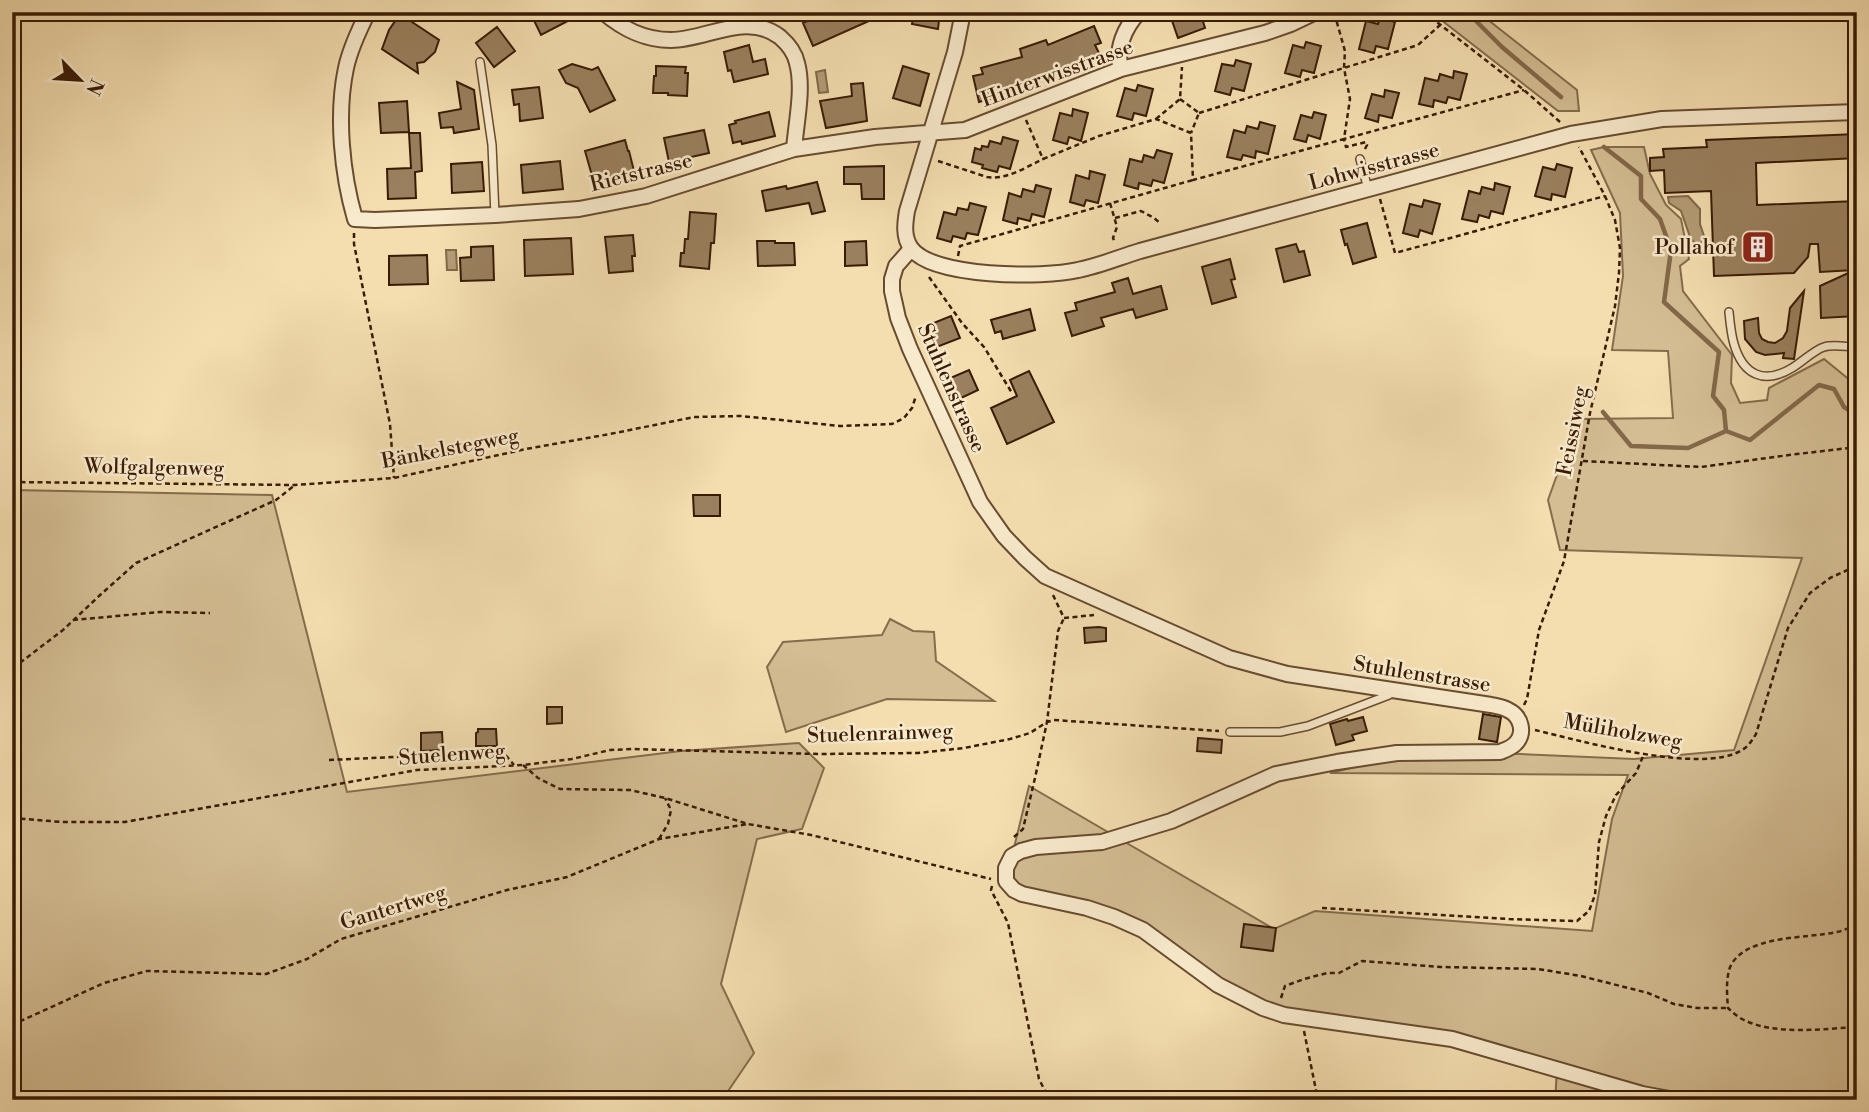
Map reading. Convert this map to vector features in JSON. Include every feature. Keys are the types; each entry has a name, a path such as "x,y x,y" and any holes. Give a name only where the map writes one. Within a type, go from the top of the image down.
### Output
{"street":[{"name":"Rietstrasse","path":"368,12 346,67 342,94 343,152 349,198 355,219 495,215 579,209 646,196 794,149 931,132"},
{"path":"603,12 618,25 635,34 656,39 674,40 739,26 767,29 781,38 791,50 800,82 794,149"},
{"path":"917,254 906,237 907,211 955,52 963,12"},
{"path":"1121,69 1120,47 1126,29 1139,12"},
{"name":"Hinterwisstrasse","path":"931,132 965,130 1121,69 1265,33 1316,12"},
{"name":"Lohwisstrasse","path":"917,254 934,263 955,268 1013,275 1078,270 1571,134 1661,119 1857,111"},
{"name":"Stuhlenstrasse","path":"917,254 896,267 891,290 898,318 923,381 980,502 1004,536 1045,576 1229,658 1287,674 1491,705 1509,710 1520,723"},
{"path":"1520,723 1520,738 1513,746 1500,752 1397,753 1276,774 1171,821 1102,842 1021,851 1012,856 1006,868 1006,881 1022,894 1087,908 1143,930 1218,985 1263,1008 1288,1016 1452,1039 1642,1094 1675,1100"}],"lane":[{"path":"755,26 764,12"},
{"path":"480,62 492,145 495,215"},
{"path":"1360,159 1373,188"},
{"path":"1729,312 1734,345 1740,358 1760,377 1769,378 1782,374 1824,347 1857,347"},
{"path":"1230,732 1280,733 1308,726 1389,695 1391,690"}],"path":[{"path":"1334,12 1345,51 1344,68 1350,99 1344,139 1346,147 1366,142"},
{"path":"1424,12 1524,90 1554,115 1571,134"},
{"path":"1199,113 1418,45 1440,25"},
{"path":"931,158 995,178 1099,136 1156,119 1180,99 1183,54"},
{"path":"955,268 961,246 1524,90"},
{"path":"1180,99 1199,113"},
{"path":"1021,107 1043,159"},
{"path":"1193,180 1191,133 1199,113"},
{"path":"1156,119 1191,133"},
{"name":"Feissiweg","path":"1520,723 1539,630 1564,561 1590,412 1615,306 1619,273 1620,248 1615,220 1583,152"},
{"path":"1373,188 1382,196 1380,197 1395,253 1605,196"},
{"path":"1110,203 1117,227 1114,242"},
{"path":"1115,218 1141,211 1160,223"},
{"path":"354,244 390,424 394,478"},
{"path":"917,254 923,269 961,323 984,347 1012,393"},
{"name":"Bänkelstegweg","path":"12,666 21,662 73,620 136,563 276,499 295,485 394,478 526,449 694,417 741,416 840,426 892,424 904,418 912,408 923,381"},
{"path":"1581,461 1701,467 1849,448 1857,444"},
{"path":"1849,448 1857,451"},
{"name":"Wolfgalgenweg","path":"12,482 295,485"},
{"name":"Müliholzweg","path":"1520,723 1670,758 1724,757 1742,751 1756,734 1788,628 1810,593 1830,578 1857,568"},
{"path":"73,620 160,612 210,613"},
{"path":"1023,829 1046,722 1058,631 1063,618"},
{"name":"Stuelenrainweg","path":"523,765 572,759 610,750 633,749 818,754 918,753 1010,739 1030,733 1046,722 1066,720 1230,732"},
{"path":"329,760 503,752 514,765"},
{"path":"1322,908 1577,921 1589,911 1595,895 1599,842 1606,816 1616,795 1636,773 1644,754"},
{"name":"Stuelenweg","path":"12,818 62,822 125,822 417,770 523,765 538,778 560,789 630,790 748,824 811,835 993,880 991,890 1008,923 1039,1079 1052,1100"},
{"path":"659,839 668,824 671,810 665,798"},
{"name":"Gantertweg","path":"12,1025 104,983 147,971 267,974 307,959 341,939 507,890 567,877 659,839 748,824"},
{"path":"1728,1008 1730,969 1738,954 1759,945 1791,937 1837,932 1857,925"},
{"path":"1278,1006 1286,986 1327,973 1339,973 1362,961 1441,967 1538,969 1581,976 1648,993 1674,1004 1697,1008 1728,1008 1742,1020 1761,1027 1804,1030 1857,1027"},
{"path":"1303,1028 1318,1100"}],"shaded area":[{"path":"1431,12 1478,12 1577,90 1579,111 1558,111"},
{"path":"825,70 828,92 819,93 816,72"},
{"path":"1604,147 1644,147 1650,174 1666,205 1681,219 1689,259 1680,266 1683,291 1732,355 1731,383 1740,403 1767,400 1769,388 1824,359 1857,386 1857,1100 1555,1100 1557,1071 1452,1039 1263,1008 1143,930 1022,894 1006,868 1012,856 1029,786 1274,929 1315,911 1592,931 1612,819 1628,775 1330,773 1431,749 1634,759 1734,750 1802,558 1560,550 1548,500 1577,419 1673,418 1668,351 1612,350 1623,276 1620,213 1591,150"},
{"path":"1688,196 1700,209 1700,224 1704,236 1702,243 1696,245 1690,237 1681,211 1669,203 1668,197"},
{"path":"446,250 456,250 457,270 447,270"},
{"path":"12,490 272,495 347,792 681,751 799,743 824,768 802,829 757,839 721,984 754,1053 722,1100 12,1100"},
{"path":"890,619 913,631 934,632 936,661 994,701 887,699 786,732 767,667 783,642 882,635"}],"building":[{"path":"530,12 585,12 541,35"},
{"path":"827,12 889,12 813,46 803,23"},
{"path":"914,12 940,12 938,29 912,24"},
{"path":"1169,12 1200,12 1205,28 1178,38"},
{"path":"400,14 439,40 435,52 424,62 417,63 418,73 382,49 389,30"},
{"path":"1380,18 1395,22 1388,49 1376,46 1374,53 1359,49 1366,21 1378,24"},
{"path":"1094,26 1101,43 1095,45 1100,55 1008,89 1009,92 1003,95 979,102 973,76 983,74 981,68 1022,57 1020,49 1046,40 1048,45"},
{"path":"497,27 515,51 494,67 476,43"},
{"path":"1306,42 1321,46 1314,73 1302,70 1300,77 1285,73 1293,45 1304,48"},
{"path":"749,45 753,62 765,59 768,74 734,82 731,70 728,71 724,52"},
{"path":"1236,60 1251,64 1244,91 1232,88 1230,95 1215,91 1222,64 1234,66"},
{"path":"572,64 592,70 598,67 615,100 590,112 578,88 566,83 559,70"},
{"path":"656,66 686,67 687,96 653,93"},
{"path":"903,66 929,74 920,106 893,98"},
{"path":"1454,71 1467,74 1460,100 1448,97 1446,103 1434,100 1433,107 1419,104 1425,78 1438,81 1440,74 1453,78"},
{"path":"457,82 474,90 479,129 454,133 453,127 441,128 439,113 461,109"},
{"path":"863,83 867,121 826,128 820,101 852,96 851,84"},
{"path":"1138,85 1153,89 1146,116 1134,113 1132,120 1117,116 1125,88 1136,91"},
{"path":"539,87 543,118 520,121 519,104 514,105 512,90"},
{"path":"1385,90 1399,93 1392,118 1379,115 1378,122 1365,118 1372,94 1384,97"},
{"path":"407,101 409,132 381,133 379,103"},
{"path":"1073,109 1088,113 1081,141 1069,137 1067,144 1053,140 1060,113 1072,116"},
{"path":"769,112 775,136 742,144 741,141 733,143 729,125"},
{"path":"1314,112 1326,115 1320,139 1308,135 1306,142 1294,139 1301,115 1312,118"},
{"path":"1260,122 1275,126 1268,154 1256,151 1255,158 1243,155 1241,160 1227,157 1234,130 1245,133 1247,126 1258,129"},
{"path":"704,130 709,153 669,162 664,138"},
{"path":"409,133 420,133 422,171 415,172 416,198 388,199 387,169 411,168"},
{"name":"Pollahof","path":"1857,134 1857,158 1756,163 1757,205 1857,201 1857,316 1821,318 1820,286 1855,270 1820,272 1818,244 1810,244 1808,257 1794,273 1714,276 1711,191 1665,193 1664,170 1650,171 1650,158 1664,157 1663,149 1707,147 1706,140"},
{"path":"1003,137 1018,141 1010,169 999,166 997,172 972,162 975,148 981,150 982,146 988,147 990,141 1001,144"},
{"path":"625,140 635,175 595,186 585,151"},
{"path":"1157,150 1172,154 1164,183 1153,180 1151,186 1139,183 1138,189 1124,185 1130,159 1142,162 1144,155 1154,158"},
{"path":"560,161 563,189 523,193 521,165"},
{"path":"482,162 484,191 452,193 451,164"},
{"path":"1557,164 1572,168 1565,197 1552,194 1551,200 1535,196 1543,167 1555,170"},
{"path":"884,166 884,199 862,199 861,184 844,184 844,167"},
{"path":"1090,171 1105,175 1098,203 1086,200 1084,206 1070,202 1076,175 1089,179"},
{"path":"817,182 825,211 812,214 809,203 766,211 762,191"},
{"path":"1495,183 1510,187 1503,214 1491,211 1489,218 1479,215 1477,222 1462,219 1469,191 1480,194 1482,187 1494,190"},
{"path":"1036,185 1051,189 1044,217 1032,214 1030,221 1018,218 1017,224 1003,220 1009,193 1021,197 1023,189 1034,192"},
{"path":"1424,200 1440,204 1432,234 1420,230 1418,237 1403,233 1410,204 1422,207"},
{"path":"970,203 986,207 978,235 967,233 965,239 953,236 951,242 937,238 944,212 956,215 958,208 968,210"},
{"path":"690,212 716,214 709,269 680,266 685,239 688,239"},
{"path":"1367,223 1376,257 1353,264 1341,230"},
{"path":"633,235 633,271 609,273 605,237"},
{"path":"571,238 573,274 525,276 524,240"},
{"path":"757,241 794,243 795,265 758,266"},
{"path":"866,241 867,265 845,266 845,242"},
{"path":"1296,244 1299,252 1304,251 1310,275 1284,282 1276,249"},
{"path":"493,246 494,280 461,281 460,258 471,257 471,247"},
{"path":"427,255 428,284 389,285 389,256"},
{"path":"1230,259 1235,279 1231,280 1236,297 1212,304 1202,267"},
{"path":"1128,278 1133,294 1161,286 1167,309 1136,318 1133,309 1101,318 1104,326 1072,336 1065,313 1077,310 1075,303 1115,292 1112,283"},
{"path":"1804,291 1794,359 1783,358 1784,353 1765,355 1756,352 1745,339 1744,321 1758,318 1762,339 1775,343 1783,338 1787,331 1790,308"},
{"path":"1030,309 1035,330 1003,339 1001,331 995,333 991,320"},
{"path":"951,316 960,338 934,348 926,326"},
{"path":"969,370 978,390 957,400 948,379"},
{"path":"1029,371 1054,422 1007,444 991,408 1017,396 1010,380"},
{"path":"693,495 720,495 720,516 694,516"},
{"path":"1084,628 1106,628 1106,641 1085,643"},
{"path":"547,707 562,707 562,723 547,724"},
{"path":"1483,714 1501,717 1497,742 1479,739"},
{"path":"1363,717 1367,731 1352,735 1354,740 1336,745 1330,724"},
{"path":"478,729 496,729 497,746 476,746"},
{"path":"442,732 443,750 421,751 421,733"},
{"path":"1198,738 1222,740 1221,753 1197,751"},
{"path":"1244,924 1276,928 1273,951 1241,947"}],"waterway":[{"path":"1467,12 1502,47 1561,97"},
{"path":"1604,147 1641,176 1641,199 1660,219 1671,250 1664,302 1719,352 1713,396 1724,410 1726,431 1750,440 1819,385 1834,389 1844,407 1857,415"},
{"path":"1603,412 1631,446 1688,448 1726,431"}],"place":[{"name":"Pollahof","path":"1758,247"}]}
